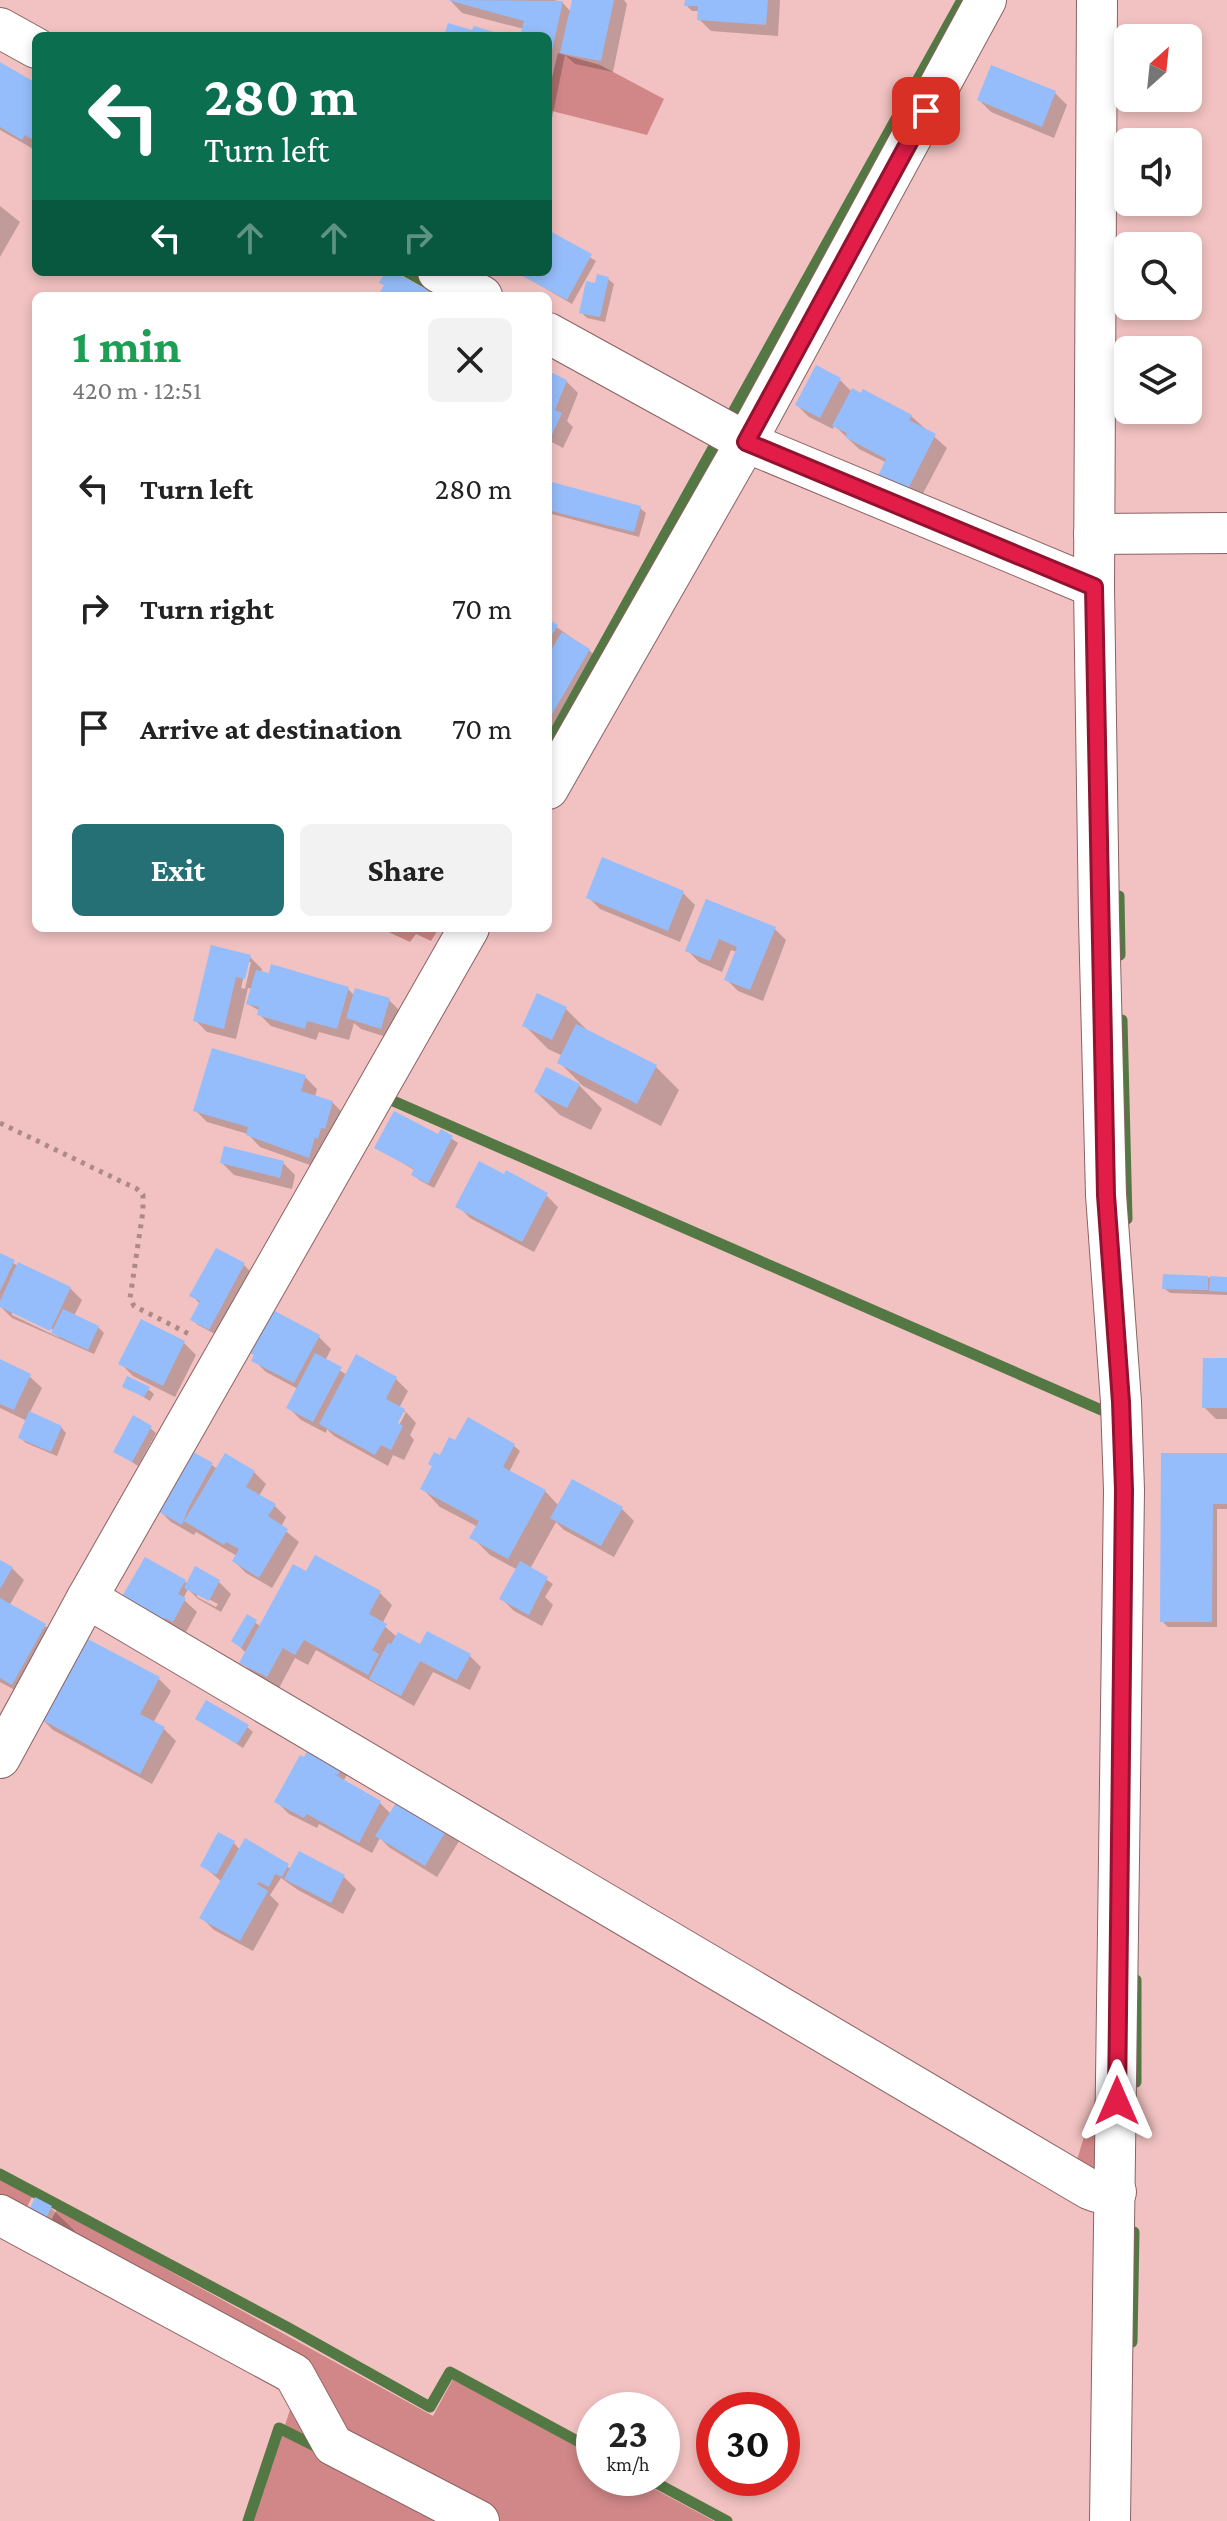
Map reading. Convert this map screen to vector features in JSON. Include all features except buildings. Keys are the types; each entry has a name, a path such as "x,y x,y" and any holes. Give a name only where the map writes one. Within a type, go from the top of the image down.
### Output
{"street":[{"path":"552,781 731,434 986,0"},
{"path":"1097,0 1105,534 1094,587 1106,1195 1124,1490 1107,2192 1110,2521"},
{"path":"0,28 32,46"},
{"path":"445,276 475,292"},
{"path":"552,335 731,434 1094,587"},
{"path":"1105,534 1227,533"},
{"path":"0,1758 87,1598 467,932"},
{"path":"87,1598 1107,2192"},
{"path":"0,2215 294,2374 333,2445 479,2521"}],"path":[{"path":"0,1123 137,1189 143,1195 130,1298 134,1306 195,1337"}],"shaded area":[{"path":"558,53 600,65 664,99 647,135 552,111 552,78"},
{"path":"389,932 437,932 431,941 416,934 410,942"},
{"path":"1101,2080 1099,2180 1074,2170"},
{"path":"0,2179 32,2197 20,2221 0,2209"},
{"path":"57,2209 433,2416 453,2379 576,2446 576,2496 667,2496 714,2521 253,2521 304,2368 44,2234"}],"waterway":[{"path":"552,738 962,0"},
{"path":"414,276 432,286"},
{"path":"1119,896 1120,955"},
{"path":"1122,1020 1127,1219"},
{"path":"391,1100 1106,1412 1110,1418"},
{"path":"1136,1980 1136,2082"},
{"path":"0,2174 430,2407 450,2372 576,2440"},
{"path":"1132,2342 1134,2232"},
{"path":"248,2521 279,2428 323,2450"},
{"path":"680,2496 727,2521"}],"route":[{"path":"926,111 746,442 1094,587 1106,1195 1124,1490 1117,2101"}]}
